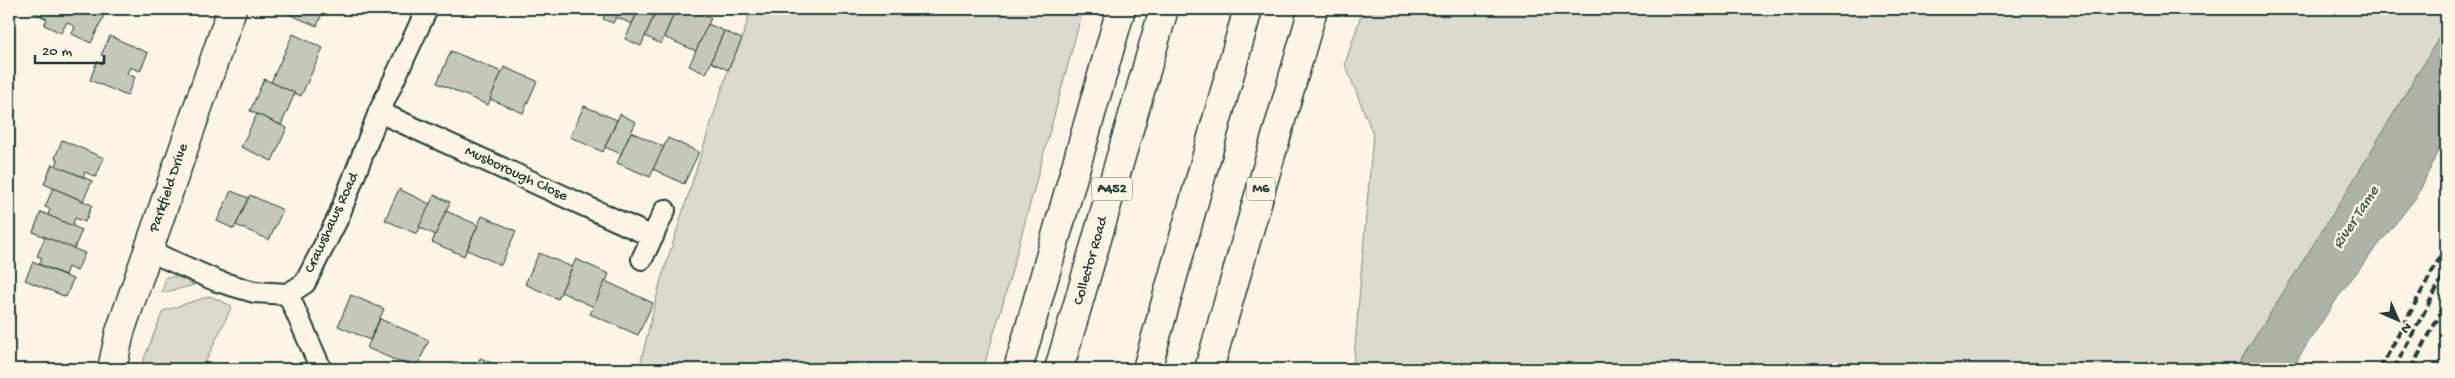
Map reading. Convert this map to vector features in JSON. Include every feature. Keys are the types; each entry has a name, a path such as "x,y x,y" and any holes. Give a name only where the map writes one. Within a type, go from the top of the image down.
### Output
{"main road":[{"name":"Parkfield Drive","path":"112,369 120,332 147,250 232,9"},
{"name":"A452","path":"1018,369 1121,9"},
{"name":"Collector Road","path":"1059,369 1164,9"},
{"path":"1147,369 1248,9"},
{"name":"M6","path":"1209,369 1312,9"}],"street":[{"name":"Crawshaws Road","path":"288,294 304,283 338,218 379,112 427,9"},
{"name":"Musborough Close","path":"379,112 653,237"},
{"path":"642,259 665,210"},
{"path":"147,250 217,281 254,292 288,294 321,369"}],"shaded area":[{"path":"751,9 1083,9 1003,303 983,369 639,369 660,283 728,70 742,39"},
{"path":"1363,9 2446,9 2446,26 2349,188 2235,369 1353,369 1373,134 1345,64"},
{"path":"166,277 178,277 194,285 162,293"},
{"path":"210,296 232,306 202,369 140,369 163,311"}],"water":[{"name":"River Tame","path":"2446,26 2446,133 2418,195 2342,291 2291,369 2235,369 2349,188"}],"building":[{"path":"32,9 107,9 91,43 72,34 75,27 67,22 61,33 44,25 47,19 31,11"},
{"path":"288,9 324,9 317,26 286,13"},
{"path":"607,9 639,9 632,24 616,17 613,23 603,19"},
{"path":"639,9 657,9 641,46 625,39"},
{"path":"657,9 676,9 661,44 645,36"},
{"path":"676,9 690,9 711,18 696,51 664,37"},
{"path":"708,24 724,31 706,74 689,66"},
{"path":"724,31 742,39 728,70 711,62"},
{"path":"293,34 323,48 301,96 271,82"},
{"path":"110,36 148,53 140,71 130,67 127,74 135,77 127,96 90,80 97,61 102,64 105,57 101,55"},
{"path":"451,51 502,72 488,105 437,83"},
{"path":"504,67 537,81 523,113 490,99"},
{"path":"264,79 295,93 281,125 250,111"},
{"path":"584,106 617,120 603,152 570,137"},
{"path":"257,114 287,128 272,161 241,147"},
{"path":"620,114 636,122 621,154 605,147"},
{"path":"631,132 664,147 650,177 617,163"},
{"path":"668,138 699,152 684,184 653,169"},
{"path":"62,140 104,158 96,177 85,172 83,177 56,166 58,160 55,158"},
{"path":"52,164 92,181 83,201 44,184"},
{"path":"53,188 92,205 85,222 75,218 72,226 48,215 50,209 45,207"},
{"path":"399,189 430,204 417,234 385,220"},
{"path":"231,191 249,198 234,229 217,221"},
{"path":"250,195 283,210 269,240 236,225"},
{"path":"434,195 450,202 436,235 419,227"},
{"path":"446,211 478,225 464,256 432,242"},
{"path":"41,212 82,230 74,249 33,232"},
{"path":"482,216 516,231 501,265 467,250"},
{"path":"45,237 85,253 77,271 68,267 65,275 39,264 42,258 37,256"},
{"path":"539,253 572,267 558,299 525,284"},
{"path":"576,259 609,274 594,307 561,292"},
{"path":"33,262 73,279 66,297 25,280"},
{"path":"605,281 653,303 638,335 590,314"},
{"path":"351,295 384,309 370,340 338,326"},
{"path":"380,319 429,340 416,369 367,348"},
{"path":"480,358 506,369 476,369"}],"railway":[{"path":"2380,369 2446,246"},
{"path":"2394,369 2446,271"},
{"path":"2411,369 2446,303"}]}
